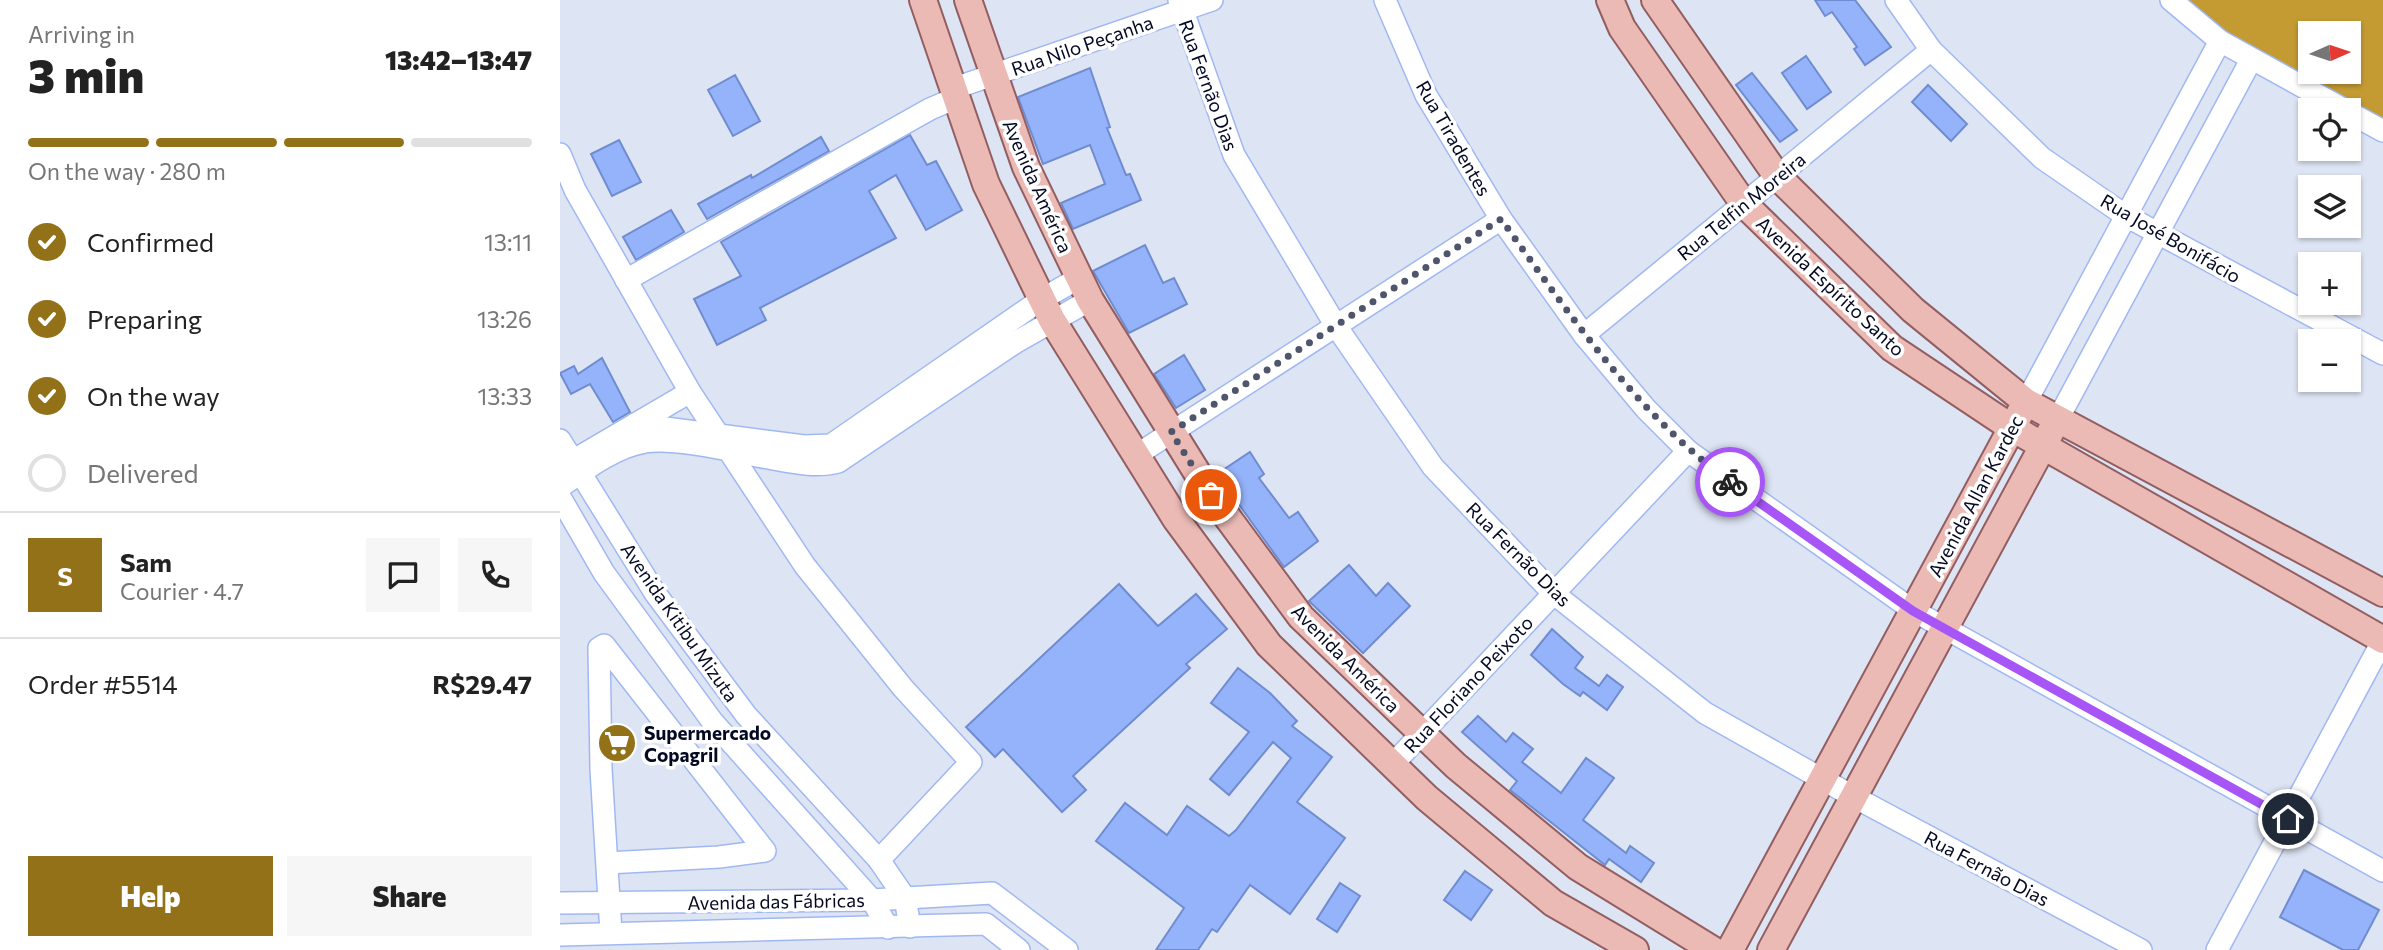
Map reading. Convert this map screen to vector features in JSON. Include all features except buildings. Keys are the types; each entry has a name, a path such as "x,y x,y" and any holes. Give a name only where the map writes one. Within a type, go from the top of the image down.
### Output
{"main road":[{"path":"923,0 986,184 1047,310 1176,519 1269,645 1427,798 1553,903 1635,950"},
{"name":"Avenida América","path":"968,0 1026,167 1085,288 1211,495 1301,617 1456,766 1578,867 1713,950"},
{"name":"Avenida Espírito Santo","path":"1610,0 1622,28 1744,204 1892,348 2012,428 2383,640"},
{"name":"Avenida Espírito Santo","path":"1655,0 1777,176 1913,310 2025,402 2383,593"},
{"name":"Avenida Allan Kardec","path":"1730,950 2025,402"},
{"name":"Avenida Allan Kardec","path":"1771,950 2057,419"}],"street":[{"name":"Rua Nilo Peçanha","path":"626,280 954,94 993,75 1181,5 1212,0"},
{"name":"Rua Tiradentes","path":"1385,0 1426,95 1501,219 1584,335 1646,409 1688,451 1913,611 2383,870"},
{"name":"Rua José Bonifácio","path":"1896,0 1931,50 2042,158 2126,216 2383,354"},
{"path":"2171,0 2220,41 2323,98"},
{"name":"Rua Fernão Dias","path":"1181,5 1234,155 1336,326 1433,467 1553,593 1705,713 1854,797 2141,950"},
{"name":"Avenida Allan Kardec","path":"2025,402 2220,41"},
{"name":"Rua Telfin Moreira","path":"1584,335 1931,50"},
{"name":"Avenida Allan Kardec","path":"2057,419 2251,60"},
{"path":"2361,119 2383,131"},
{"path":"560,154 575,190 690,392 805,566 866,644 971,762 879,860"},
{"path":"1135,456 1501,219"},
{"path":"571,468 645,442 831,446 1085,288"},
{"path":"560,488 571,468 635,424 690,392"},
{"path":"635,424 724,442"},
{"name":"Avenida Kitibu Mizuta","path":"560,440 571,468 655,593 746,715 879,860 905,898 911,927"},
{"name":"Rua Floriano Peixoto","path":"1392,765 1688,451"},
{"path":"560,498 604,573 722,732 873,900 888,928"},
{"path":"2217,950 2383,640"},
{"path":"607,863 719,857 765,851 692,754 604,645 599,648 599,703 607,863 610,902 611,933"},
{"path":"692,754 746,715"},
{"name":"Avenida das Fábricas","path":"560,903 873,900 992,893 1067,950"},
{"name":"Avenida das Fábricas","path":"560,935 611,933 740,941 888,928 986,924 1019,950"}],"shaded area":[{"path":"2183,0 2383,0 2383,123 2361,111 2361,98 2337,98 2311,84 2361,84 2361,21 2298,21 2298,77 2227,38"}],"way so far":[{"path":"1211,495 1171,432 1501,219 1584,335 1646,409 1688,451 1730,482"}],"place":[{"name":"Supermercado Copagril","path":"617,743"}],"route":[{"path":"1730,482 1913,611 2288,819"}]}
